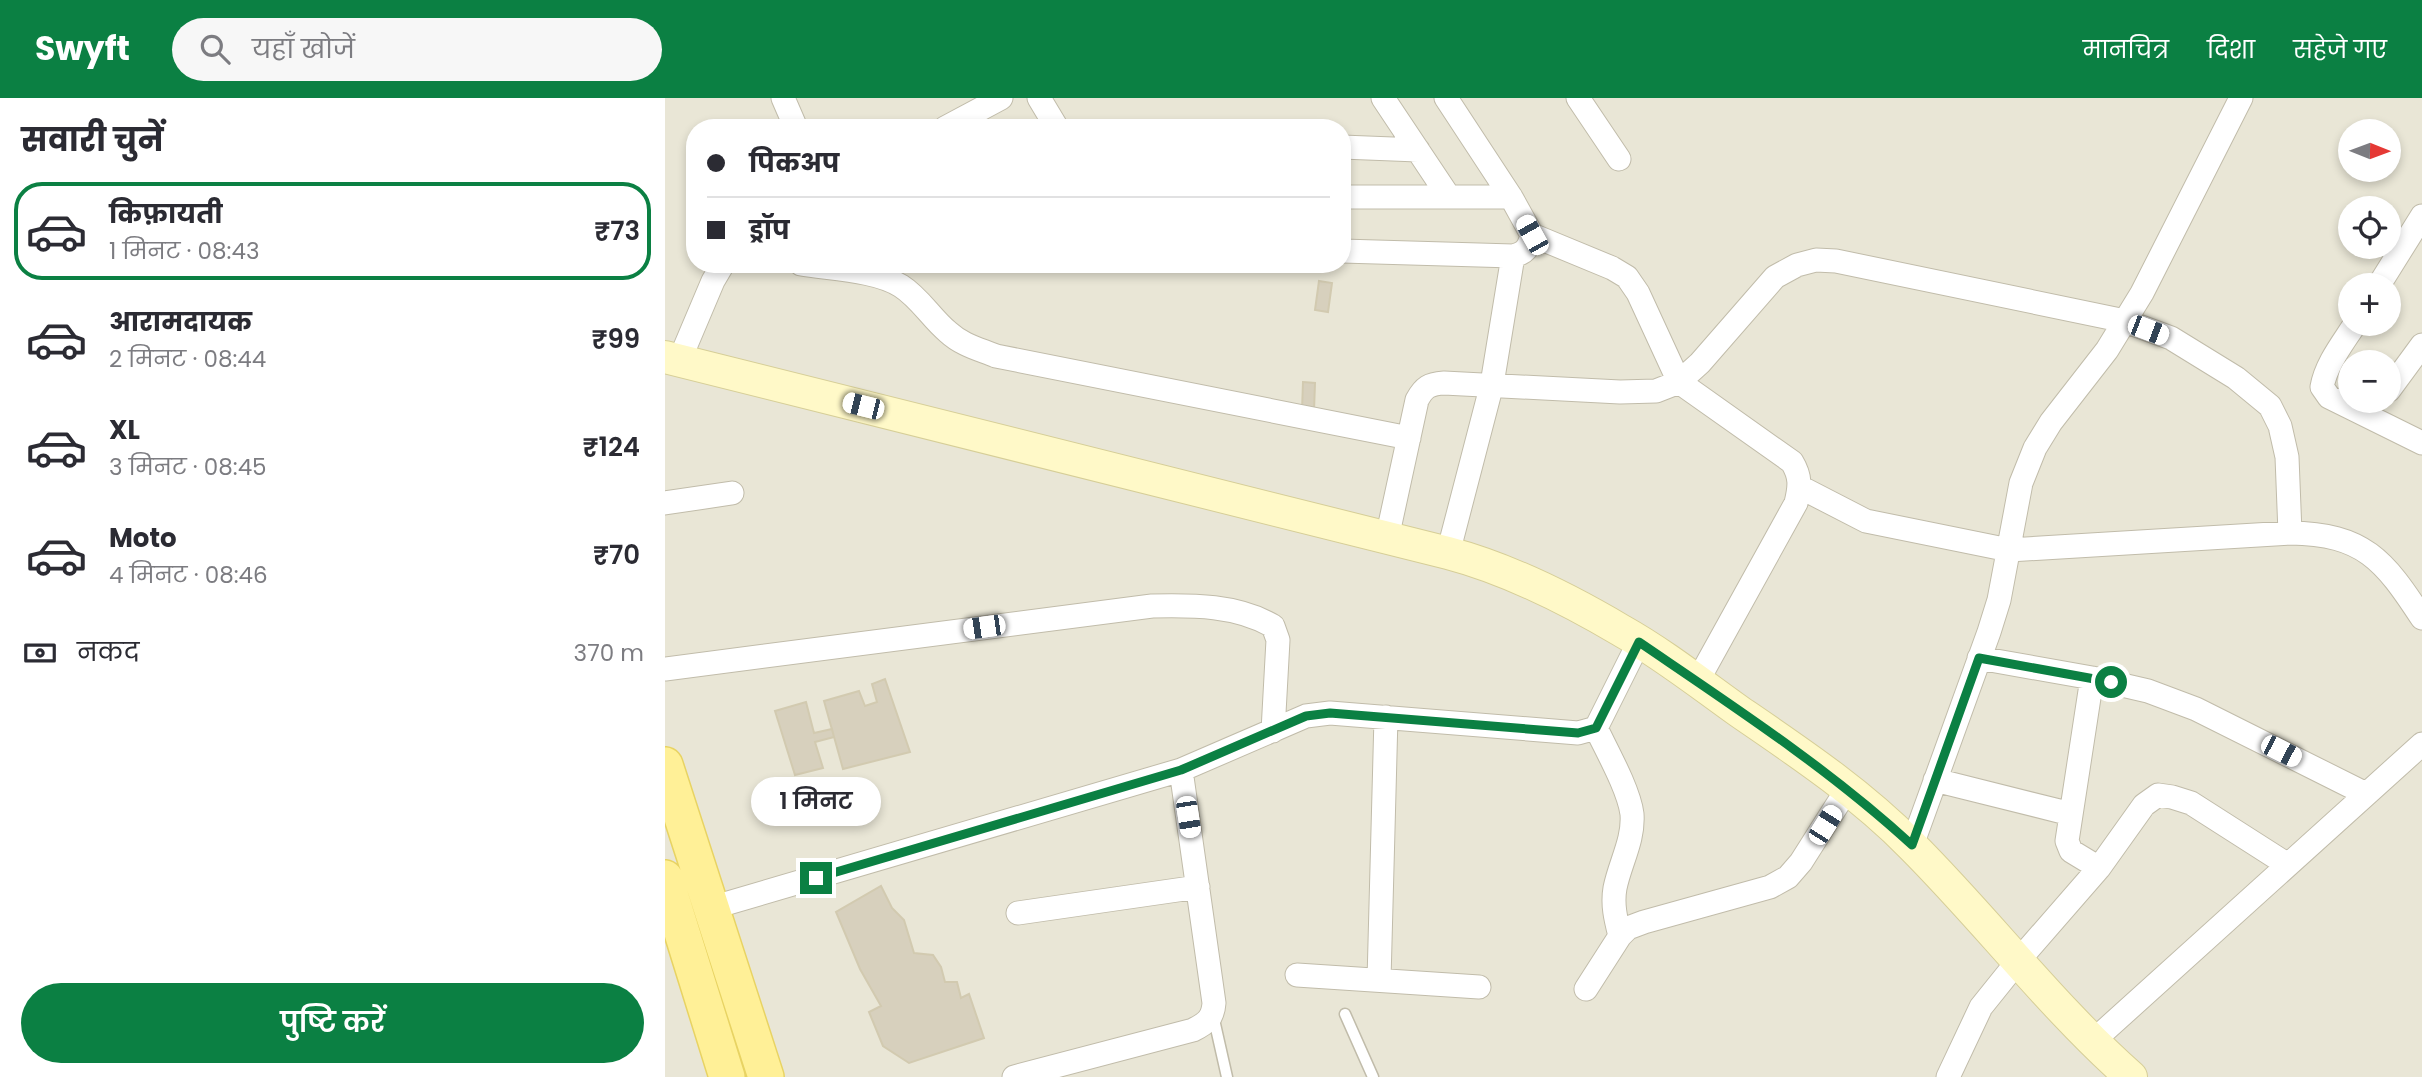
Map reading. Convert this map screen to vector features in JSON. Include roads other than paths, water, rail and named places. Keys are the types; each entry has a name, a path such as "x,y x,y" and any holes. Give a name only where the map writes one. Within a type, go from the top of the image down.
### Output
{"main road":[{"path":"665,765 765,1077"},
{"path":"665,878 727,1077"}],"street":[{"path":"783,98 792,119"},
{"path":"981,119 1001,98"},
{"path":"1039,98 1052,119"},
{"path":"1383,98 1449,197"},
{"path":"1445,98 1511,197 1532,235 1612,268 1627,277 1638,293 1679,382 1792,462 1800,474 1796,503 1697,682"},
{"path":"1578,98 1619,159"},
{"path":"1912,845 1999,600 2021,483 2035,448 2051,422 2107,350 2142,293 2241,98"},
{"path":"1351,147 1417,150"},
{"path":"1351,197 1511,197"},
{"path":"2386,273 2422,216"},
{"path":"1351,251 1513,256 1523,253 1529,246 1532,235"},
{"path":"1448,553 1492,384 1513,256"},
{"path":"1387,538 1417,400 1423,389 1431,384 1444,383 1620,392 1656,391 1679,382 1700,363 1775,277 1797,265 1816,260 1836,261 2125,321 2171,338 2236,379 2270,406 2280,426 2287,457 2290,533"},
{"path":"718,273 672,358 1478,561 1553,593 1624,631 1848,788 1912,845 2092,1042 2131,1077"},
{"path":"857,273 882,277 900,285 915,296 947,332 963,344 996,356 1409,438"},
{"path":"2401,374 2422,345"},
{"path":"2338,353 2324,377 2322,387 2329,397 2338,399"},
{"path":"2381,413 2422,443"},
{"path":"1800,487 1866,521 2009,550 2315,533 2344,540 2369,553 2394,576 2422,618"},
{"path":"665,503 731,493"},
{"path":"665,669 1152,606 1240,611 1273,625 1278,640 1273,731"},
{"path":"711,908 1181,770 1306,716 1330,713 1578,733 1596,728 1639,642"},
{"path":"1979,658 2148,691 2196,709 2366,794"},
{"path":"2092,678 2067,841 2071,851 2099,868"},
{"path":"1379,981 1386,717"},
{"path":"1596,728 1632,812 1628,844 1615,888 1615,916 1620,936"},
{"path":"2092,1042 2422,744"},
{"path":"1014,1077 1193,1030 1204,1025 1213,1016 1181,770"},
{"path":"1935,780 2071,814"},
{"path":"1586,989 1628,928 1770,887 1788,877 1801,862 1848,788"},
{"path":"1948,1077 1982,1007 2099,868 2144,805 2158,795 2191,803 2288,865"},
{"path":"1018,913 1198,887"},
{"path":"1297,975 1479,987"}],"lane":[{"path":"1345,1014 1373,1077"},
{"path":"1213,1016 1227,1077"}]}
